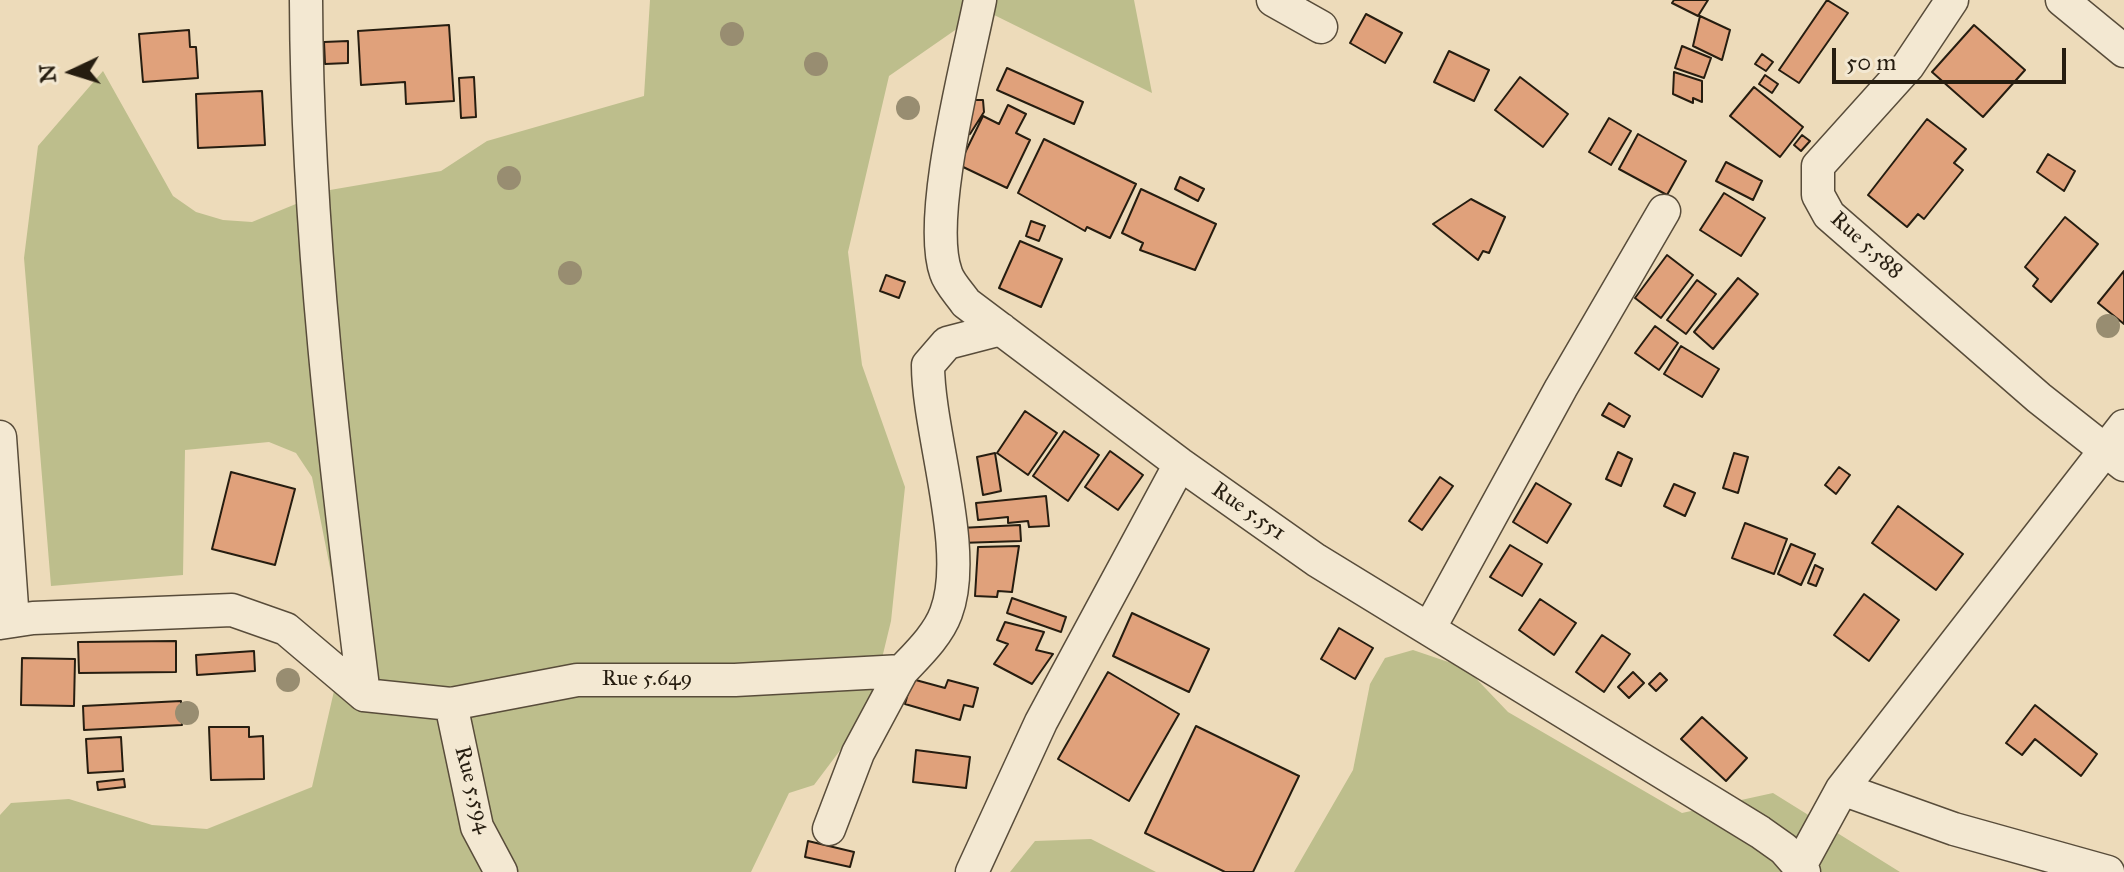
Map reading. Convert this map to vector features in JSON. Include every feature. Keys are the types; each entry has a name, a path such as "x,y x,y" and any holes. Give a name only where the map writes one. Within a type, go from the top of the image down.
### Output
{"street":[{"path":"306,0 306,110 320,297 340,502 364,695"},
{"name":"Rue 5.551","path":"980,0 951,141 941,231 946,273 966,303 1180,464 1316,560 1760,832 1802,869"},
{"path":"1273,0 1321,27"},
{"name":"Rue 5.588","path":"1952,0 1908,66 1818,166 1818,195 1829,215 2114,459"},
{"path":"2062,0 2124,51"},
{"path":"1429,629 1561,388 1664,211"},
{"path":"829,829 858,753 902,671 926,645 946,614 953,581 942,473 928,394 928,365 947,343 1001,329"},
{"path":"1802,869 1842,789 2114,459 2124,426"},
{"path":"0,437 7,622 232,610 286,629 324,657 364,695"},
{"path":"972,872 1041,722 1180,464"},
{"name":"Rue 5.649","path":"364,695 451,704 577,680 735,680 902,671"},
{"name":"Rue 5.594","path":"451,704 477,827 501,872"},
{"path":"1842,789 1954,829 2108,872"}],"green space":[{"path":"650,0 1134,0 1152,93 984,10 889,76 848,252 862,365 905,487 891,621 869,712 814,785 789,793 751,872 0,872 0,815 11,803 69,799 152,825 207,829 312,787 345,643 312,477 296,453 269,442 185,450 183,575 51,586 24,258 38,146 103,71 173,196 196,212 223,220 252,222 330,190 441,171 487,141 644,96"},
{"path":"1413,650 1466,668 1508,712 1682,813 1773,793 1900,872 1294,872 1353,770 1370,684 1385,658"},
{"path":"1091,839 1156,872 1010,872 1035,841"}],"building":[{"path":"1674,0 1708,0 1698,16 1672,3"},
{"path":"1827,0 1848,13 1799,83 1779,70"},
{"path":"1366,14 1402,33 1385,63 1350,43"},
{"path":"1700,16 1730,30 1722,60 1693,46"},
{"path":"449,25 454,101 406,104 405,82 361,85 358,31"},
{"path":"1974,25 2025,70 1983,117 1932,72"},
{"path":"189,30 190,47 196,47 198,78 143,82 139,34"},
{"path":"348,41 348,63 325,64 324,42"},
{"path":"1682,46 1711,58 1704,78 1675,68"},
{"path":"1449,51 1489,70 1474,101 1434,82"},
{"path":"1762,54 1773,62 1766,71 1755,64"},
{"path":"1007,68 1083,102 1074,124 997,90"},
{"path":"1674,72 1702,81 1702,102 1693,98 1693,103 1673,94"},
{"path":"1765,75 1778,84 1772,93 1759,84"},
{"path":"474,77 476,117 461,118 459,78"},
{"path":"1520,77 1568,114 1543,147 1495,110"},
{"path":"1754,87 1803,127 1780,157 1730,116"},
{"path":"262,91 265,145 198,148 196,94"},
{"path":"967,100 983,100 984,112 970,134 962,135"},
{"path":"1008,105 1026,114 1016,133 1030,140 1007,188 959,165 983,116 999,124"},
{"path":"1609,118 1631,131 1611,165 1589,152"},
{"path":"1927,119 1966,149 1954,163 1963,170 1924,219 1918,214 1907,227 1868,195"},
{"path":"1638,134 1686,161 1667,195 1619,169"},
{"path":"1802,135 1810,141 1801,151 1794,145"},
{"path":"1044,139 1136,184 1110,238 1087,227 1085,231 1018,193"},
{"path":"2048,154 2075,171 2064,191 2037,172"},
{"path":"1726,162 1762,181 1753,200 1716,181"},
{"path":"1180,177 1204,189 1198,201 1175,189"},
{"path":"1141,189 1216,224 1195,270 1140,250 1143,243 1122,233"},
{"path":"1724,193 1765,218 1741,256 1700,230"},
{"path":"1471,199 1505,217 1489,253 1483,251 1478,260 1433,224"},
{"path":"2065,217 2098,244 2051,302 2033,286 2038,279 2025,267"},
{"path":"1031,221 1045,226 1039,241 1026,236"},
{"path":"1020,241 1062,259 1041,307 999,288"},
{"path":"1667,255 1693,275 1661,318 1635,298"},
{"path":"2124,271 2124,324 2098,303"},
{"path":"886,275 905,282 899,298 880,291"},
{"path":"1738,278 1758,294 1713,349 1694,332"},
{"path":"1697,280 1716,294 1686,334 1667,320"},
{"path":"1655,326 1678,343 1659,370 1635,353"},
{"path":"1681,346 1719,369 1702,397 1664,374"},
{"path":"1609,403 1630,416 1624,427 1602,415"},
{"path":"1025,411 1057,433 1028,475 997,453"},
{"path":"1064,431 1099,455 1068,501 1033,476"},
{"path":"1110,451 1143,475 1118,510 1085,487"},
{"path":"1618,452 1632,459 1621,486 1606,479"},
{"path":"995,453 1001,491 983,495 977,457"},
{"path":"1734,453 1748,457 1738,493 1723,488"},
{"path":"1839,467 1850,475 1836,494 1825,485"},
{"path":"231,472 295,489 275,565 212,549"},
{"path":"1440,477 1453,486 1422,530 1409,521"},
{"path":"1536,483 1571,504 1547,543 1513,522"},
{"path":"1674,484 1695,493 1685,516 1664,506"},
{"path":"1046,496 1049,526 1029,527 1028,521 1008,523 1008,517 978,520 976,503"},
{"path":"1898,506 1963,554 1936,590 1872,543"},
{"path":"1745,523 1787,539 1774,574 1732,558"},
{"path":"1020,525 1021,541 960,543 960,528"},
{"path":"1791,544 1815,554 1801,585 1778,574"},
{"path":"1510,545 1542,564 1522,596 1490,577"},
{"path":"1019,546 1012,592 998,591 997,597 975,596 978,547"},
{"path":"1815,565 1823,569 1816,586 1808,583"},
{"path":"1864,594 1899,620 1869,661 1834,635"},
{"path":"1012,598 1066,617 1061,632 1007,613"},
{"path":"1540,599 1576,623 1554,655 1519,630"},
{"path":"1132,613 1209,649 1189,692 1113,656"},
{"path":"1005,622 1044,632 1036,650 1053,654 1032,684 994,664 1008,644 997,640"},
{"path":"1339,628 1373,648 1355,679 1321,659"},
{"path":"1602,635 1630,654 1604,692 1576,672"},
{"path":"176,641 176,672 79,673 78,642"},
{"path":"254,651 255,671 197,675 196,655"},
{"path":"22,658 75,659 74,706 21,705"},
{"path":"1108,672 1179,714 1129,801 1058,759"},
{"path":"1633,672 1644,683 1629,698 1618,687"},
{"path":"1660,673 1667,680 1656,691 1649,684"},
{"path":"912,679 945,688 948,680 978,688 973,707 964,705 960,720 905,704"},
{"path":"181,701 182,725 84,730 83,706"},
{"path":"2035,705 2097,754 2081,776 2035,739 2022,755 2006,743"},
{"path":"1702,717 1747,758 1726,781 1681,739"},
{"path":"1196,726 1299,776 1253,872 1225,872 1145,833"},
{"path":"209,727 249,727 249,737 263,736 264,779 211,780"},
{"path":"121,737 123,771 88,773 86,739"},
{"path":"916,750 970,757 966,788 913,782"},
{"path":"124,779 125,787 98,790 97,782"},
{"path":"808,841 854,852 850,867 805,857"}]}
